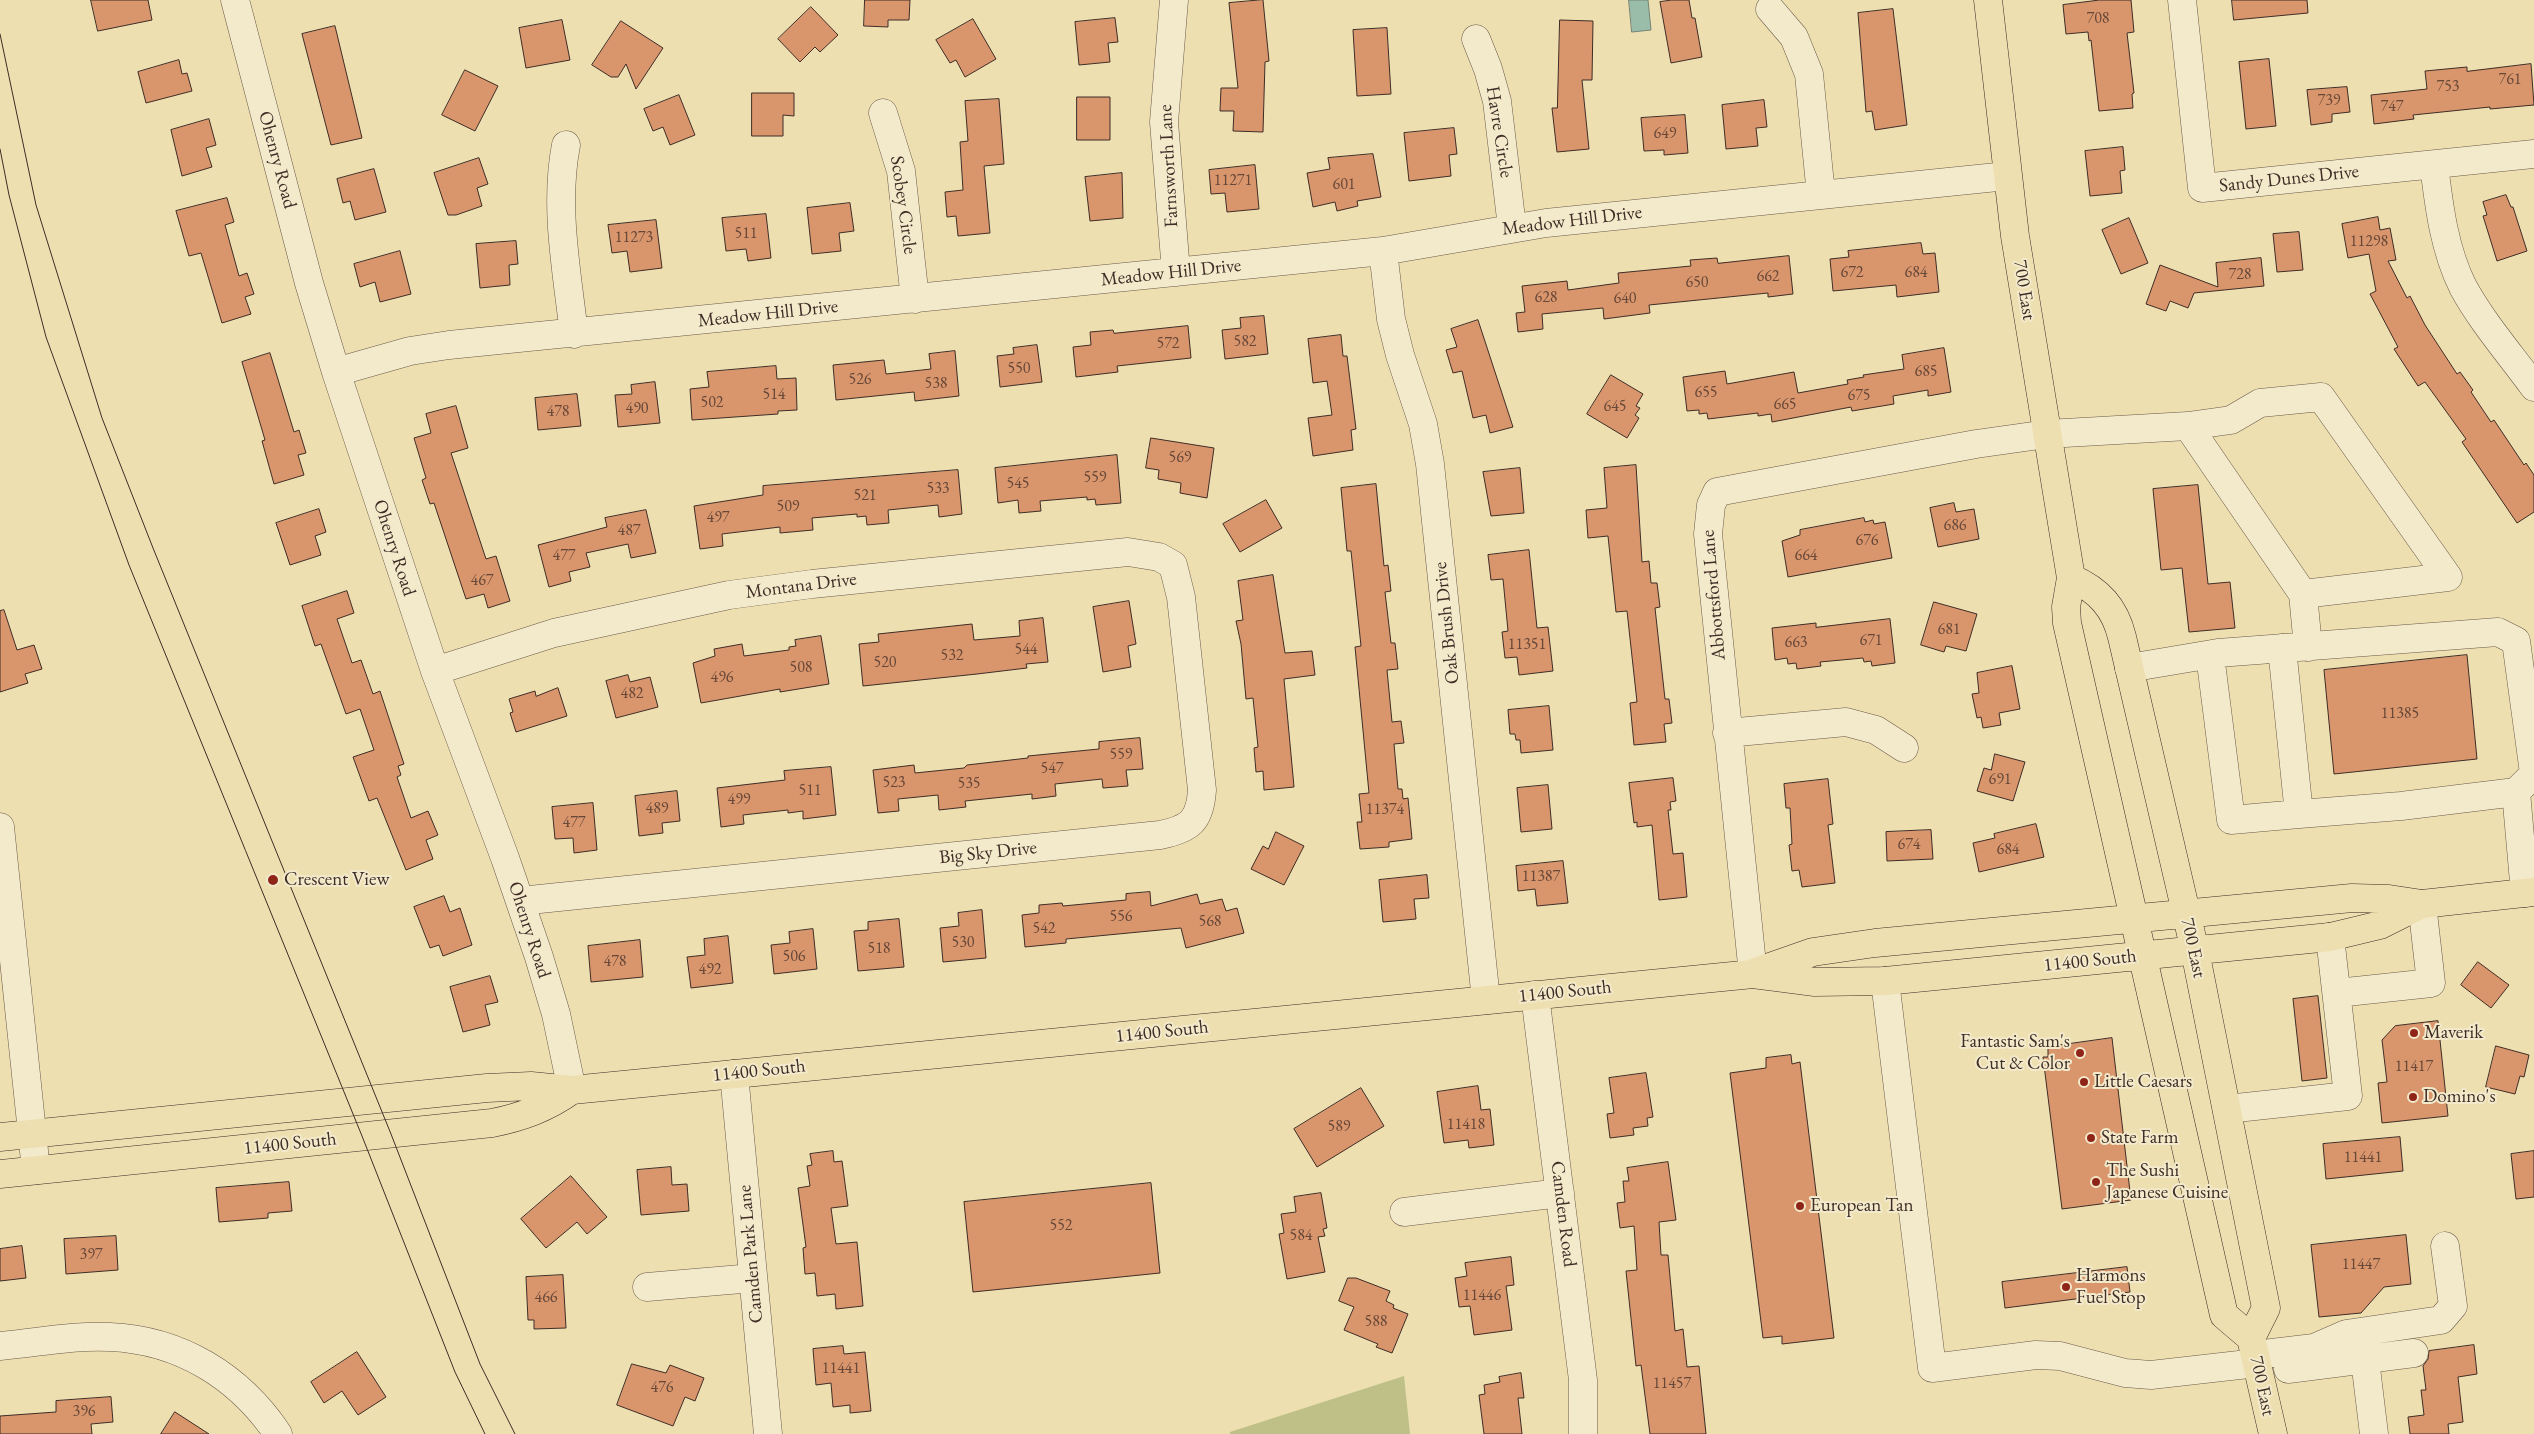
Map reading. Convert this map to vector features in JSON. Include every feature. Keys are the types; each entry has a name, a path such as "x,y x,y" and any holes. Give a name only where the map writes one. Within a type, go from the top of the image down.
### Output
{"main road":[{"name":"700 East","path":"1988,0 2007,176 2071,578 2066,606 2067,623 2141,956 2224,1315 2256,1357"},
{"name":"700 East","path":"2071,578 2096,592 2113,612 2119,625 2195,951 2266,1308 2256,1357 2273,1434"},
{"name":"11400 South","path":"1753,974 1813,952 1844,946 2352,898 2390,899 2422,904 2530,893"},
{"name":"11400 South","path":"0,1137 487,1088 531,1086 572,1090 1753,974 1815,982 1884,981 2330,937 2380,925 2422,904"},
{"name":"11400 South","path":"0,1174 492,1123 537,1111 557,1101 572,1090"}],"street":[{"name":"Ohenry Road","path":"235,0 309,283 336,372 435,671 520,901 556,1014 572,1090"},
{"name":"Farnsworth Lane","path":"1174,0 1164,122 1176,272"},
{"name":"Sandy Dunes Drive","path":"2182,0 2202,188 2534,154"},
{"path":"1770,9 1794,37 1809,74 1821,195"},
{"name":"Havre Circle","path":"1476,39 1488,69 1497,101 1512,227"},
{"name":"Scobey Circle","path":"883,112 901,171 915,299"},
{"path":"566,146 561,172 561,199 574,334"},
{"path":"2434,165 2440,213 2448,250 2464,287 2485,321 2534,387"},
{"name":"Meadow Hill Drive","path":"336,372 410,351 1383,251 1512,227 2007,176"},
{"name":"Oak Brush Drive","path":"1383,251 1391,319 1400,355 1423,424 1430,464 1486,1000"},
{"path":"2047,434 2188,426 2231,420 2260,403 2321,397 2448,577 2303,594"},
{"path":"2188,426 2303,594 2295,648 2300,814"},
{"name":"Abbottsford Lane","path":"1753,974 1708,534 1711,505 1717,492 1976,444 2047,434"},
{"name":"Montana Drive","path":"435,671 554,633 730,595 812,584 1128,552 1159,557 1173,564"},
{"name":"Big Sky Drive","path":"520,901 1160,836 1178,831 1194,821 1201,806 1202,790 1181,597 1173,564"},
{"path":"2129,668 2210,655 2498,632 2516,641 2534,773 2516,792 2401,806 2231,820 2210,655"},
{"path":"1727,733 1846,722 1876,730 1904,748"},
{"path":"2516,792 2530,893"},
{"path":"0,827 36,1170"},
{"path":"2337,993 2431,983 2422,904"},
{"path":"2226,1109 2348,1096 2330,937"},
{"path":"1884,981 1932,1368 2042,1355 2074,1359 2125,1373 2151,1375 2314,1348 2346,1334 2441,1320 2453,1306 2445,1246"},
{"name":"Camden Road","path":"1534,995 1583,1380 1583,1434"},
{"name":"Camden Park Lane","path":"734,1074 768,1434"},
{"path":"1404,1212 1560,1192"},
{"path":"647,1287 753,1278"},
{"path":"0,1346 110,1337 160,1344 184,1352 212,1368 238,1387 266,1417 278,1434"},
{"path":"2256,1357 2365,1360 2414,1353"},
{"path":"2365,1360 2374,1434"}],"green space":[{"path":"1404,1376 1410,1434 1230,1434 1230,1432"}],"shaded area":[{"path":"1629,0 1648,0 1651,30 1632,32"}],"building":[{"path":"91,0 148,0 152,20 98,31"},
{"path":"865,0 910,0 909,20 888,20 888,27 864,26"},
{"path":"1263,0 1269,61 1265,62 1263,132 1233,131 1234,111 1220,111 1221,88 1238,88 1229,3"},
{"path":"1689,0 1692,18 1695,18 1702,57 1671,63 1660,2"},
{"path":"2100,0 2131,0 2134,32 2127,33 2134,93 2132,94 2133,108 2099,111 2091,40 2089,41 2088,32 2066,34 2063,5"},
{"path":"2232,0 2307,0 2308,13 2234,20"},
{"path":"811,7 838,35 820,52 815,47 800,62 778,39"},
{"path":"1893,9 1907,125 1875,130 1872,111 1866,112 1858,13"},
{"path":"1115,18 1118,42 1108,43 1110,62 1079,65 1075,22"},
{"path":"973,19 996,59 965,77 956,60 950,63 936,40"},
{"path":"562,20 570,60 526,68 519,28"},
{"path":"1560,20 1593,21 1592,80 1582,80 1589,149 1557,152 1552,108 1557,108"},
{"path":"621,21 663,48 636,89 626,64 618,77 611,77 592,65"},
{"path":"335,26 362,138 331,145 302,34"},
{"path":"1387,28 1391,94 1357,96 1353,30"},
{"path":"2269,59 2276,126 2246,129 2239,62"},
{"path":"179,60 182,74 187,73 192,91 146,103 138,72"},
{"path":"2531,64 2534,105 2490,109 2490,107 2413,115 2414,119 2374,124 2371,95 2427,89 2425,71 2467,67 2467,71"},
{"path":"465,70 498,86 475,131 442,115"},
{"path":"2347,87 2350,112 2332,114 2332,122 2311,125 2307,90"},
{"path":"752,93 794,93 794,116 783,115 783,136 752,136"},
{"path":"679,95 695,135 670,145 663,127 653,131 644,109"},
{"path":"1077,97 1110,97 1110,140 1077,140"},
{"path":"999,99 1004,164 984,166 990,233 958,236 956,216 947,217 945,192 963,190 960,142 968,141 965,101"},
{"path":"1764,100 1767,127 1756,128 1758,146 1726,149 1722,105"},
{"path":"1685,115 1688,153 1664,155 1664,150 1644,151 1641,118"},
{"path":"209,119 216,145 206,148 212,167 182,176 171,130"},
{"path":"1454,128 1457,154 1449,155 1451,176 1409,181 1404,133"},
{"path":"2123,147 2125,170 2120,171 2122,193 2090,196 2085,151"},
{"path":"1373,154 1381,197 1357,201 1358,206 1337,211 1335,202 1313,207 1307,173 1330,169 1328,158"},
{"path":"479,158 488,184 477,188 482,206 456,215 448,215 434,173"},
{"path":"1255,165 1259,209 1227,212 1225,193 1211,194 1209,170"},
{"path":"374,169 386,212 355,220 350,201 343,203 337,179"},
{"path":"1122,173 1123,218 1090,221 1085,177"},
{"path":"2506,195 2511,207 2513,207 2527,251 2497,261 2483,216 2487,215 2483,202"},
{"path":"227,198 234,222 225,225 239,276 247,273 254,294 245,297 251,314 222,323 201,253 189,256 176,211"},
{"path":"850,203 854,231 839,233 841,251 812,254 807,208"},
{"path":"766,214 771,258 748,261 746,249 726,251 722,218"},
{"path":"2378,217 2380,230 2390,228 2396,260 2388,261 2407,298 2410,296 2425,325 2457,374 2460,372 2473,390 2471,392 2491,422 2494,420 2524,465 2526,463 2534,475 2534,512 2517,523 2462,442 2466,439 2425,382 2418,386 2394,349 2398,347 2370,294 2376,291 2369,254 2348,258 2342,224"},
{"path":"2129,218 2148,263 2121,274 2102,230"},
{"path":"656,220 662,268 630,272 627,251 612,253 608,225"},
{"path":"2299,232 2303,270 2277,272 2273,234"},
{"path":"516,241 518,264 509,265 510,285 480,288 476,244"},
{"path":"1921,243 1923,254 1935,253 1939,292 1897,297 1896,285 1833,291 1830,259 1849,257 1848,251"},
{"path":"400,251 411,294 380,302 375,282 360,287 354,264"},
{"path":"1789,256 1793,294 1768,297 1768,293 1649,305 1650,313 1604,319 1603,308 1542,314 1543,329 1518,332 1516,313 1525,312 1522,286 1567,281 1568,290 1619,283 1618,273 1691,266 1690,260 1717,258 1718,263"},
{"path":"2261,258 2264,286 2194,293 2188,308 2170,301 2166,311 2146,304 2160,265 2218,287 2216,263"},
{"path":"1264,316 1268,354 1225,359 1222,330 1241,328 1240,318"},
{"path":"1478,320 1513,427 1490,433 1486,415 1473,418 1462,371 1453,373 1446,350 1457,347 1451,329"},
{"path":"1188,326 1191,358 1117,366 1118,372 1076,377 1073,347 1091,345 1090,332 1113,330 1114,333"},
{"path":"1341,335 1343,356 1347,356 1356,429 1351,430 1353,450 1313,456 1308,418 1332,415 1327,381 1313,383 1308,339"},
{"path":"1037,345 1042,382 1000,387 997,356 1014,354 1013,348"},
{"path":"1944,348 1951,392 1928,396 1928,390 1893,396 1894,404 1852,411 1851,407 1772,422 1771,414 1758,416 1758,413 1708,419 1707,413 1699,414 1699,410 1687,411 1683,377 1725,371 1727,384 1794,372 1798,393 1848,384 1847,380 1864,377 1863,375 1904,369 1902,355"},
{"path":"955,351 959,396 915,401 914,392 836,400 833,365 884,360 886,374 931,369 929,354"},
{"path":"270,353 294,432 299,430 306,453 298,455 304,475 274,484 262,441 265,440 242,362"},
{"path":"776,366 777,379 796,378 797,410 778,411 778,414 692,420 690,389 709,387 707,372"},
{"path":"1611,375 1643,394 1636,406 1640,408 1635,415 1639,418 1627,438 1587,414"},
{"path":"655,382 660,423 618,427 615,395 632,394 631,385"},
{"path":"577,394 581,426 538,430 535,398"},
{"path":"456,406 468,448 451,453 486,559 496,556 510,601 488,608 484,594 466,599 434,503 430,504 422,480 426,478 414,438 431,433 426,414"},
{"path":"1151,438 1214,448 1207,498 1180,493 1181,483 1158,479 1159,470 1146,468"},
{"path":"1117,455 1121,503 1096,505 1095,499 1087,500 1087,497 1040,501 1041,511 1019,513 1018,500 998,503 995,468"},
{"path":"1636,465 1642,562 1649,561 1651,583 1657,583 1660,607 1655,608 1665,699 1669,699 1672,723 1664,724 1666,742 1634,745 1630,703 1637,702 1627,611 1616,612 1608,536 1588,538 1586,510 1607,508 1604,468"},
{"path":"1520,468 1524,513 1491,516 1483,472"},
{"path":"958,470 962,514 939,517 938,505 888,510 889,523 867,525 866,516 857,517 857,514 812,518 813,530 780,533 780,527 722,534 723,546 700,549 694,506 763,495 763,486"},
{"path":"1376,484 1384,566 1388,565 1391,591 1385,592 1391,643 1395,643 1398,669 1387,670 1392,722 1401,721 1404,743 1394,744 1398,789 1402,789 1403,799 1408,798 1412,839 1389,842 1389,847 1360,849 1357,822 1362,822 1359,794 1369,793 1355,647 1361,646 1351,551 1347,551 1341,488"},
{"path":"2198,485 2208,584 2230,582 2235,628 2189,632 2182,568 2161,570 2153,489"},
{"path":"1266,500 1282,528 1240,552 1223,524"},
{"path":"1954,503 1956,512 1974,509 1979,539 1938,547 1930,508"},
{"path":"319,509 326,532 315,536 321,555 290,565 276,523"},
{"path":"646,510 656,553 631,558 628,544 586,553 590,567 569,572 571,581 549,587 538,545 607,527 605,518"},
{"path":"1864,518 1865,522 1873,520 1874,524 1885,522 1892,558 1788,577 1782,541 1800,535 1800,530"},
{"path":"1529,550 1537,628 1548,627 1553,671 1519,675 1517,657 1505,658 1502,632 1508,631 1503,579 1491,580 1488,555"},
{"path":"1273,575 1285,653 1312,651 1315,675 1284,679 1294,787 1264,790 1263,771 1256,772 1254,748 1258,747 1253,698 1246,699 1241,644 1236,621 1243,620 1238,581"},
{"path":"347,591 354,613 337,619 352,663 361,660 373,694 380,691 404,764 398,766 401,775 397,777 411,818 428,811 438,835 426,840 433,859 406,870 377,798 369,801 353,757 374,750 360,709 346,714 321,644 315,646 302,606"},
{"path":"1129,601 1136,644 1128,646 1131,667 1103,672 1093,607"},
{"path":"1934,602 1977,614 1966,651 1946,646 1944,652 1921,645"},
{"path":"4,610 17,650 34,645 42,669 25,674 28,683 0,692 0,611"},
{"path":"1043,618 1048,662 1026,664 1027,668 863,686 859,644 879,642 878,634 972,624 974,640 1020,636 1019,621"},
{"path":"1890,619 1895,663 1872,666 1871,661 1864,662 1863,658 1820,662 1821,666 1797,669 1796,663 1788,664 1787,658 1775,660 1772,628 1816,623 1816,627"},
{"path":"821,636 829,684 780,692 780,689 701,703 693,663 715,656 714,649 742,644 744,656 789,650 789,647 796,646 795,640"},
{"path":"2467,655 2477,759 2334,774 2324,670"},
{"path":"2012,666 2020,709 1999,713 2001,725 1983,728 1981,717 1977,718 1972,694 1979,693 1977,673"},
{"path":"628,675 630,682 650,677 658,707 616,718 606,681"},
{"path":"558,688 567,716 516,732 510,713 513,712 509,699 535,691 536,696"},
{"path":"1549,706 1553,750 1521,753 1520,740 1516,740 1515,734 1510,734 1508,710"},
{"path":"1140,738 1143,769 1126,770 1128,786 1103,788 1102,779 1055,784 1056,796 1032,799 1032,794 965,801 966,807 939,810 938,795 898,799 899,811 878,813 873,770 914,765 915,773 964,768 967,765 1028,758 1028,756 1099,749 1099,742"},
{"path":"1995,754 2025,762 2013,801 1977,791 1984,768 1991,770"},
{"path":"831,767 836,815 803,819 803,811 788,813 788,810 743,815 744,824 721,827 717,788 785,780 784,771"},
{"path":"1673,778 1676,801 1670,802 1671,810 1668,810 1673,854 1683,853 1687,897 1659,900 1652,825 1637,827 1637,822 1634,823 1629,783"},
{"path":"1828,779 1833,824 1828,825 1835,883 1802,887 1799,870 1792,871 1789,845 1792,844 1790,808 1786,808 1784,784"},
{"path":"1548,785 1552,829 1521,832 1517,788"},
{"path":"677,791 680,821 662,823 663,833 639,836 635,796"},
{"path":"593,803 597,850 574,853 573,838 555,839 552,807"},
{"path":"2036,824 2044,857 1979,872 1973,843 1995,838 1994,834"},
{"path":"1931,830 1933,859 1887,861 1886,832"},
{"path":"1276,832 1304,846 1284,885 1251,869 1263,846 1268,849"},
{"path":"1563,861 1568,903 1537,906 1535,889 1518,891 1516,866"},
{"path":"1427,875 1429,898 1414,899 1416,919 1383,922 1379,880"},
{"path":"1150,892 1151,906 1197,894 1200,904 1222,899 1226,911 1237,908 1244,933 1186,948 1181,928 1066,939 1066,943 1025,947 1022,915 1039,913 1039,905 1062,903 1063,906 1126,900 1126,894"},
{"path":"444,896 450,912 460,908 472,945 443,956 439,945 430,948 414,907"},
{"path":"982,910 986,958 943,962 940,928 959,926 958,913"},
{"path":"899,919 904,967 858,971 854,931 868,930 868,922"},
{"path":"813,929 817,969 774,974 771,945 790,943 789,932"},
{"path":"728,936 733,983 691,988 687,957 705,955 704,939"},
{"path":"640,940 643,977 591,982 588,946"},
{"path":"2478,962 2509,985 2491,1008 2461,985"},
{"path":"490,976 498,1002 485,1005 490,1025 463,1032 450,987"},
{"path":"2318,996 2327,1078 2302,1081 2293,999"},
{"path":"2438,1021 2448,1116 2382,1123 2378,1083 2387,1082 2382,1040 2395,1026"},
{"path":"2112,1038 2131,1200 2062,1209 2043,1057 2048,1057 2048,1047"},
{"path":"2496,1046 2529,1055 2524,1077 2520,1076 2515,1094 2486,1087"},
{"path":"1791,1055 1792,1064 1800,1062 1834,1338 1782,1344 1782,1336 1763,1338 1730,1073 1766,1068 1766,1058"},
{"path":"1646,1073 1653,1117 1647,1118 1648,1126 1633,1128 1634,1135 1610,1138 1607,1114 1614,1113 1609,1078"},
{"path":"1478,1086 1481,1110 1490,1109 1494,1145 1469,1148 1468,1140 1444,1143 1437,1092"},
{"path":"1361,1088 1384,1126 1317,1167 1294,1129"},
{"path":"2400,1137 2403,1171 2326,1179 2323,1144"},
{"path":"833,1151 834,1162 842,1161 848,1206 831,1208 836,1244 857,1242 863,1306 836,1309 835,1294 817,1296 815,1273 805,1274 803,1248 806,1247 798,1188 810,1186 807,1166 812,1165 810,1154"},
{"path":"2534,1151 2534,1197 2516,1199 2511,1154"},
{"path":"1668,1162 1676,1220 1659,1222 1661,1255 1668,1255 1675,1331 1683,1329 1687,1367 1699,1366 1706,1434 1650,1434 1641,1365 1636,1366 1626,1271 1637,1270 1634,1226 1620,1228 1617,1203 1625,1202 1623,1181 1629,1181 1627,1168"},
{"path":"671,1167 672,1185 687,1184 689,1211 641,1215 637,1170"},
{"path":"571,1176 607,1217 587,1234 577,1222 546,1248 521,1219"},
{"path":"289,1182 292,1211 268,1213 268,1218 219,1222 216,1188"},
{"path":"1151,1183 1160,1273 973,1292 964,1202"},
{"path":"1321,1193 1327,1228 1323,1229 1325,1236 1318,1237 1325,1272 1287,1279 1279,1234 1284,1233 1281,1214 1296,1212 1294,1197"},
{"path":"2406,1235 2411,1284 2384,1287 2361,1313 2319,1317 2311,1245"},
{"path":"116,1236 118,1270 66,1274 64,1239"},
{"path":"22,1246 26,1278 0,1281 0,1249"},
{"path":"1511,1257 1514,1285 1506,1286 1512,1330 1474,1335 1470,1306 1459,1307 1455,1278 1467,1276 1465,1263"},
{"name":"Harmons Fuel Stop","path":"2127,1267 2130,1292 2005,1308 2002,1282"},
{"path":"563,1275 566,1328 534,1329 534,1320 528,1320 526,1277"},
{"path":"1348,1278 1356,1278 1390,1291 1386,1301 1394,1305 1393,1308 1408,1314 1392,1353 1376,1347 1378,1344 1344,1330 1354,1307 1339,1301"},
{"path":"2474,1345 2477,1374 2458,1377 2463,1422 2448,1424 2449,1434 2410,1434 2408,1417 2424,1415 2421,1390 2426,1390 2423,1366 2428,1359 2429,1351"},
{"path":"843,1346 844,1354 865,1352 871,1411 850,1413 850,1405 833,1407 831,1383 816,1385 813,1349"},
{"path":"357,1352 386,1397 358,1415 342,1391 324,1403 311,1382"},
{"path":"632,1364 666,1373 670,1365 704,1378 695,1401 685,1397 673,1426 617,1405"},
{"path":"1521,1373 1524,1398 1518,1398 1522,1434 1484,1434 1479,1395 1485,1394 1484,1385 1500,1382 1499,1377"},
{"path":"111,1397 113,1422 91,1424 92,1434 0,1434 0,1416 56,1412 56,1401"},
{"path":"175,1412 209,1434 161,1434"}],"tram line":[{"path":"0,34 36,205 102,418 391,1134 480,1364 515,1434"},
{"path":"0,149 9,195 46,337 129,565 362,1136 455,1372 485,1434"}],"place":[{"name":"Crescent View","path":"273,880"},
{"name":"Maverik","path":"2414,1033"},
{"name":"Fantastic Sam's Cut & Color","path":"2080,1053"},
{"name":"Little Caesars","path":"2084,1082"},
{"name":"Domino's","path":"2413,1097"},
{"name":"State Farm","path":"2091,1138"},
{"name":"The Sushi Japanese Cuisine","path":"2096,1182"},
{"name":"European Tan","path":"1800,1206"},
{"name":"Harmons Fuel Stop","path":"2066,1287"}]}
